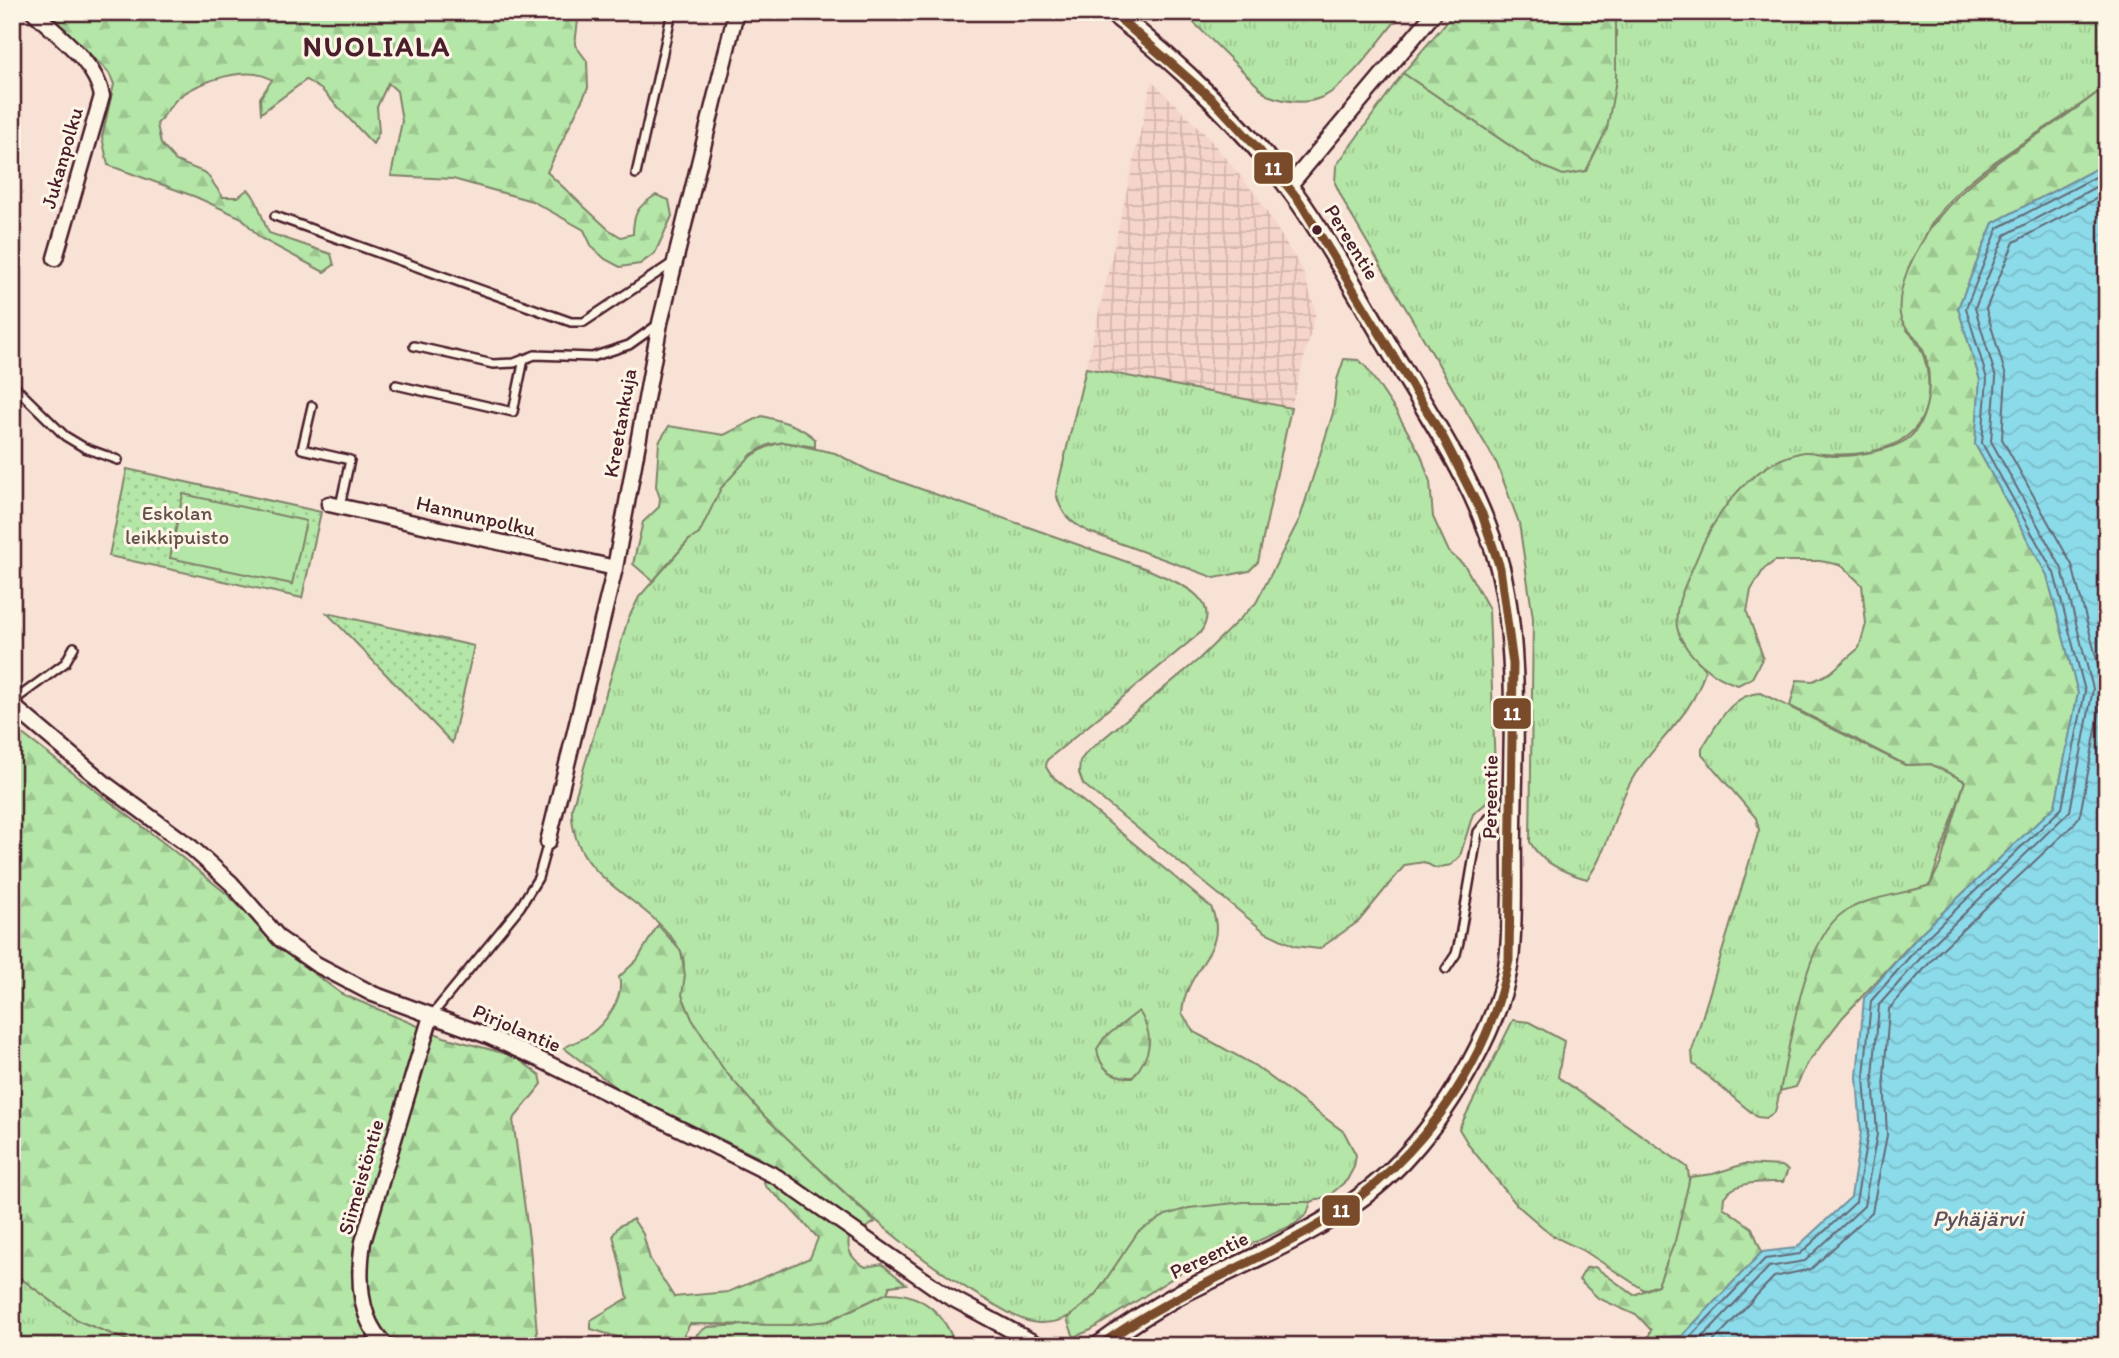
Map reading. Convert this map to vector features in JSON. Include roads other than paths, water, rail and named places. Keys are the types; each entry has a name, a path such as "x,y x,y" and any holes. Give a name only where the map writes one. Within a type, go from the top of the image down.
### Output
{"street":[{"name":"Jukanpolku","path":"34,12 90,68 99,81 102,96 55,258"},
{"name":"Kreetankuja","path":"548,842 615,568 674,261 736,12"},
{"name":"Pereentie","path":"1099,1346 1156,1308 1278,1247 1364,1194 1394,1169 1424,1135 1471,1059 1494,1012 1504,980 1510,937 1512,812 1511,644 1506,602 1493,544 1450,448 1335,255 1289,186 1263,154 1180,71 1112,12"},
{"path":"1289,186 1435,12"},
{"name":"Hannunpolku","path":"334,505 615,568"},
{"name":"Pirjolantie","path":"12,704 108,786 202,856 231,883 289,947 362,989 488,1036 778,1177 946,1295 1040,1346"},
{"name":"Siimeistöntie","path":"387,1346 373,1331 358,1272 363,1242 430,1016"}],"lane":[{"path":"636,174 672,12"},
{"path":"275,216 571,322 584,322 674,261"},
{"path":"414,346 493,364 514,363 535,355 574,358 610,352 629,345 660,323"},
{"path":"396,386 513,412 524,359"},
{"path":"12,384 75,443 118,460"},
{"path":"312,406 302,449 350,460 334,505"},
{"path":"12,704 65,663 74,647"},
{"path":"1446,969 1456,954 1459,942 1478,832 1490,817 1512,812"},
{"path":"430,1016 520,908 538,878 548,842"}],"water":[{"name":"Pyhäjärvi","path":"2107,163 2107,1346 1643,1346 1648,1338 1682,1336 1762,1252 1796,1248 1851,1197 1861,1132 1857,1077 1864,998 1921,933 2055,806 2078,693 2047,575 1975,444 1980,380 1958,308 1993,223"}],"district":[{"name":"NUOLIALA","path":"377,46"}],"park label":[{"name":"Eskolan leikkipuisto","path":"177,525"}]}
